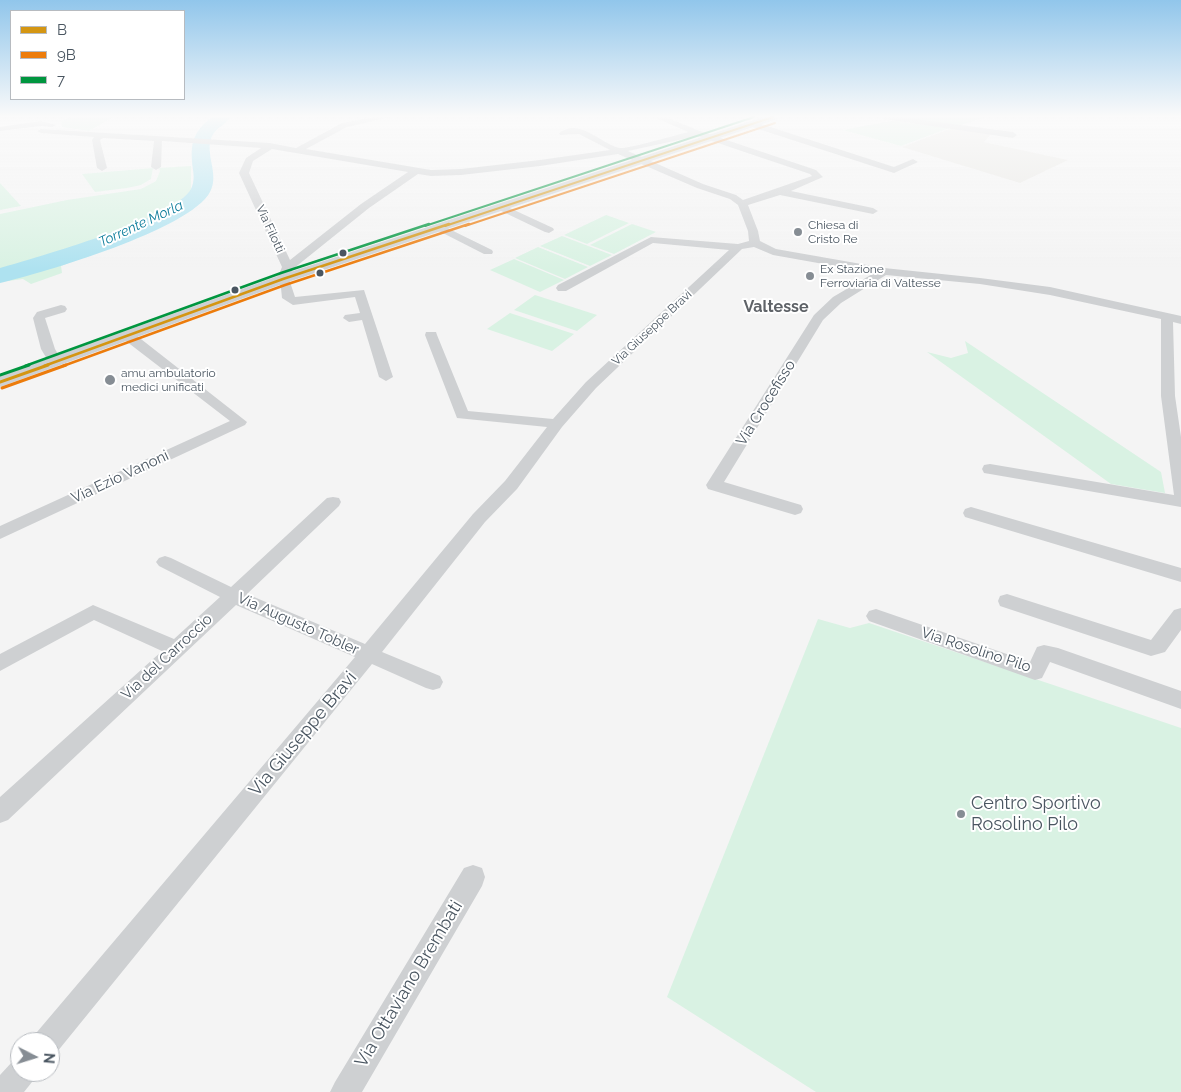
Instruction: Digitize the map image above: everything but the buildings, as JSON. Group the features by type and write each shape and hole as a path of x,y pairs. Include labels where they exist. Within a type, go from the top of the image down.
{"street":[{"name":"Via Filotti","path":"246,168 244,173 286,273 288,298 293,301 360,293 367,316"},
{"path":"391,168 414,172 461,172 491,168"},
{"path":"0,382 286,273 439,227 619,168"},
{"path":"657,168 733,197 742,204 753,231 746,245"},
{"path":"742,204 816,179 817,175 795,168"},
{"path":"286,273 365,206 414,172"},
{"path":"780,192 873,212"},
{"path":"501,207 549,230"},
{"path":"439,227 488,252"},
{"path":"562,288 651,240 746,245 773,252 884,271 980,281 1050,292 1174,318 1166,346 1168,396 1181,494"},
{"name":"Via Giuseppe Bravi","path":"55,1032 479,518 511,485 557,424 591,385 746,245"},
{"name":"Via Crocefisso","path":"795,509 714,485 818,318 836,300 869,282 884,271"},
{"path":"55,361 48,349 40,318 41,315 61,309"},
{"path":"349,318 367,316 386,377"},
{"name":"Via Ezio Vanoni","path":"0,533 240,422 127,335"},
{"path":"431,335 462,415 557,424"},
{"path":"990,469 1181,502"},
{"name":"Via del Carroccio","path":"0,812 333,502"},
{"path":"971,513 1181,575"},
{"name":"Via Augusto Tobler","path":"165,562 233,596 433,682"},
{"path":"1007,601 1151,648 1158,647 1181,615"},
{"path":"0,663 93,612 177,649"},
{"name":"Via Rosolino Pilo","path":"876,616 1035,672 1044,653 1051,654 1181,700"},
{"name":"Via Ottaviano Brembati","path":"345,1092 473,877"},
{"path":"5,1092 14,1082"}],"shaded area":[{"path":"971,168 1051,168 1020,183"}],"green space":[{"path":"153,168 151,179 141,185 95,192 82,174"},
{"path":"159,168 191,168 191,193 173,208 131,229 151,228 61,266 62,273 31,284 23,279 0,282 0,214 67,200 141,189 156,181 160,171"},
{"path":"0,183 21,206 0,210"},
{"path":"606,215 629,223 587,244 564,235"},
{"path":"632,224 656,232 614,254 590,245"},
{"path":"562,236 612,255 590,266 540,246"},
{"path":"538,247 588,267 565,279 515,258"},
{"path":"514,259 564,280 540,292 490,270"},
{"path":"535,295 597,315 577,331 514,310"},
{"path":"510,313 574,334 552,351 487,329"},
{"path":"965,341 1161,472 1165,493 1111,484 927,352 951,358 968,353"},
{"name":"Centro Sportivo Rosolino Pilo","path":"818,619 850,628 869,623 1181,728 1181,1092 816,1092 667,997"}],"waterway":[{"name":"Torrente Morla","path":"0,276 120,237 175,212 200,192 203,184 202,168"}],"transit line":[{"name":"7","path":"0,375 281,273 599,168"},
{"name":"B","path":"0,382 283,279 619,168"},
{"name":"9B","path":"2,388 285,285 639,168"}],"place":[{"name":"Chiesa di Cristo Re","path":"798,232"},
{"name":"Ex Stazione Ferroviaria di Valtesse","path":"810,276"},
{"name":"amu ambulatorio medici unificati","path":"110,380"},
{"name":"Centro Sportivo Rosolino Pilo","path":"961,814"}],"district":[{"name":"Valtesse","path":"776,307"}]}
